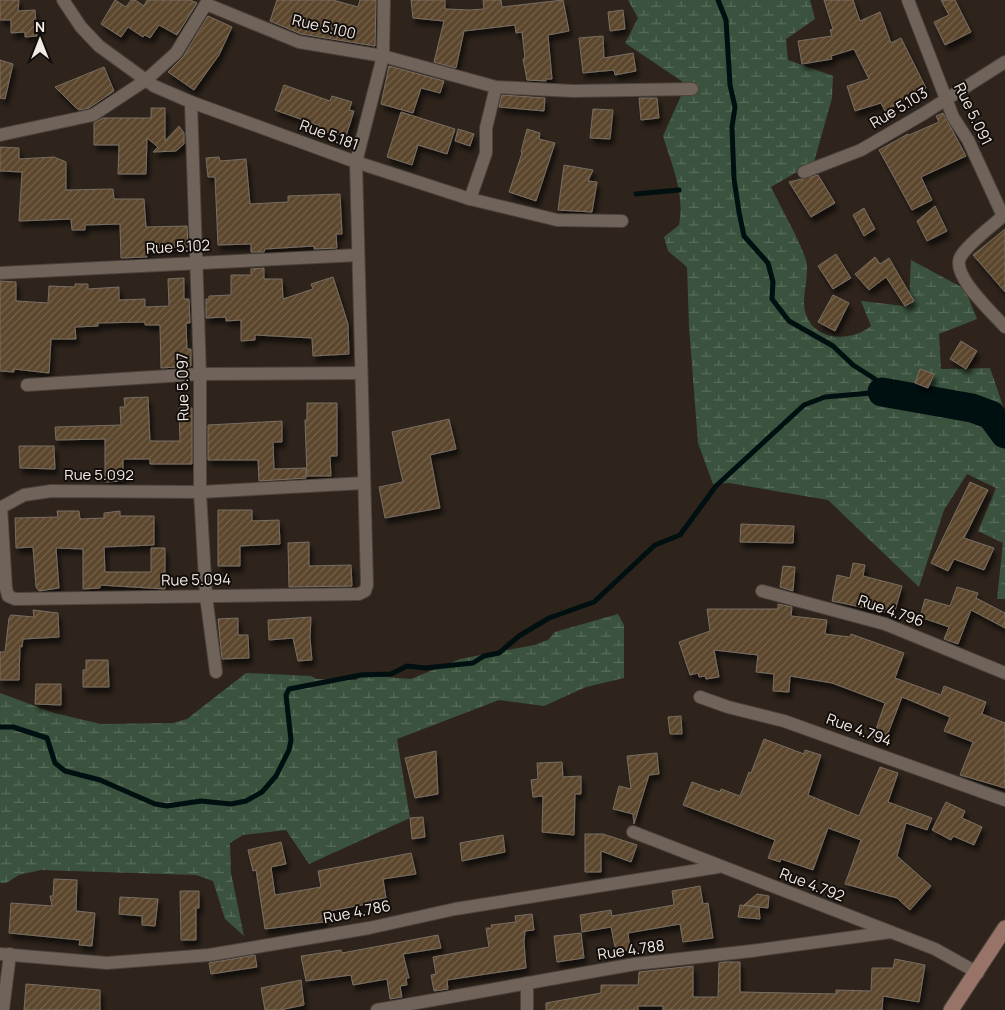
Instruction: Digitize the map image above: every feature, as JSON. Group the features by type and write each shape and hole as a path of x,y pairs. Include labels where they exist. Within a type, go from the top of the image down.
{"street":[{"name":"Rue 5.181","path":"63,0 81,27 99,46 154,86 191,102 356,162 470,199 557,220 622,221"},
{"path":"364,483 356,162 383,56 384,0"},
{"name":"Rue 5.091","path":"908,0 953,117 968,140 1004,215 960,256 958,269 963,279 1005,327"},
{"name":"Rue 5.100","path":"0,135 93,115 146,80 176,53 206,4 299,42 383,56 496,87 573,91 692,89"},
{"name":"Rue 5.103","path":"804,172 861,150 923,114 1005,62"},
{"path":"470,199 486,153 486,128 496,87"},
{"name":"Rue 5.097","path":"191,102 200,374 200,492 206,596 216,672"},
{"name":"Rue 5.102","path":"0,273 358,255"},
{"path":"27,385 200,374 361,373"},
{"name":"Rue 5.092","path":"0,507 24,495 52,492 200,492 364,483"},
{"name":"Rue 5.094","path":"0,507 8,596 26,600 359,594 365,591 367,585 364,483"},
{"name":"Rue 4.796","path":"762,591 885,624 1005,673"},
{"name":"Rue 4.794","path":"700,697 728,707 784,721 1005,800"},
{"name":"Rue 4.792","path":"633,832 718,867 935,949 978,972"},
{"name":"Rue 4.786","path":"5,954 107,963 209,955 369,928 455,909 718,867"},
{"path":"951,1010 978,972 1005,928"},
{"name":"Rue 4.788","path":"377,1010 635,964 891,932"},
{"path":"3,1010 5,954"},
{"path":"527,983 527,1010"}],"green space":[{"path":"628,0 810,0 815,19 786,39 788,60 833,76 832,98 814,162 771,187 807,263 804,298 805,311 809,321 823,333 843,337 862,331 871,326 861,301 904,306 909,302 911,260 965,289 977,319 939,334 941,369 990,368 1005,412 1005,599 997,599 1003,543 978,531 996,488 967,474 944,510 919,587 828,500 729,483 713,484 698,443 689,326 687,267 668,251 664,237 679,225 679,191 663,136 684,89 683,82 625,43 638,18"},
{"path":"618,614 624,625 624,678 586,687 544,706 499,700 397,739 410,818 309,864 286,830 243,835 230,843 231,873 244,936 225,919 213,881 196,875 41,870 19,875 6,883 0,883 0,693 54,713 101,724 173,723 187,719 246,673 311,676 316,679 356,680 361,675 411,679 460,659 534,645 548,640 555,632"}],"building":[{"path":"0,0 19,0 18,11 35,10 37,36 25,37 25,32 11,33 11,20 0,20"},
{"path":"115,0 126,7 131,0 135,0 144,6 147,0 190,0 197,3 177,35 159,25 150,38 145,35 143,37 128,27 121,37 101,24"},
{"path":"277,0 333,0 358,7 360,0 376,0 375,46 301,34 270,21"},
{"path":"411,0 445,0 445,9 470,10 484,9 483,0 501,0 502,7 563,0 569,31 548,35 552,79 546,79 546,81 527,80 523,59 525,58 522,32 516,33 515,25 464,31 456,68 434,62 444,21 413,18"},
{"path":"824,0 853,0 860,21 880,12 891,43 901,38 926,88 885,111 881,103 855,111 847,86 869,79 854,49 831,56 832,59 802,64 798,41 832,36 830,30 833,29"},
{"path":"941,0 955,0 971,32 945,45 934,22 949,15"},
{"path":"623,10 625,29 610,31 608,12"},
{"path":"208,16 232,27 219,55 194,90 168,72 183,57"},
{"path":"603,36 604,58 633,53 636,71 615,75 614,70 583,73 579,38"},
{"path":"0,60 13,64 5,99 0,98"},
{"path":"389,66 444,81 440,93 421,88 413,113 381,104"},
{"path":"104,67 114,91 89,108 79,110 55,87"},
{"path":"284,85 330,101 332,96 352,102 349,110 354,111 346,136 319,131 320,126 275,110"},
{"path":"502,95 545,98 544,111 499,107"},
{"path":"639,98 657,98 659,118 641,120"},
{"path":"151,108 165,108 165,141 179,126 184,133 184,144 176,151 153,152 158,147 147,138 146,174 118,174 119,145 94,145 94,123 103,118 151,118"},
{"path":"593,109 613,110 610,139 590,138"},
{"path":"401,112 455,129 447,154 418,145 412,165 387,157"},
{"path":"943,113 966,156 921,177 932,200 912,210 879,150 908,134 939,122 936,116"},
{"path":"458,129 474,134 470,146 455,141"},
{"path":"527,129 540,133 539,139 555,143 536,201 509,192 522,153"},
{"path":"0,147 19,148 19,159 54,157 66,162 66,190 113,189 114,199 144,199 146,227 187,226 188,247 147,248 147,257 121,258 120,224 85,225 85,230 72,230 71,219 19,221 22,172 0,171"},
{"path":"219,157 220,161 246,159 250,204 288,202 288,196 340,194 342,234 336,234 337,248 314,249 314,246 265,249 264,252 251,252 251,244 218,245 215,177 208,177 206,158"},
{"path":"564,165 593,170 588,181 597,182 592,212 558,210"},
{"path":"818,175 835,203 811,217 789,182"},
{"path":"935,206 947,231 927,241 917,221"},
{"path":"864,208 875,229 864,236 853,215"},
{"path":"1005,229 1005,292 973,255"},
{"path":"836,254 851,278 833,289 818,266"},
{"path":"875,257 880,264 889,258 914,301 905,306 886,277 869,290 855,274"},
{"path":"264,268 264,279 282,279 283,299 313,289 311,284 333,277 348,324 349,354 313,356 312,338 255,335 255,340 241,341 241,320 226,321 226,317 206,318 206,299 209,299 209,296 231,295 231,275 251,275 251,269"},
{"path":"184,278 184,299 189,299 190,323 186,323 187,349 191,349 191,366 161,368 160,325 145,325 145,322 98,323 98,326 75,327 76,339 51,339 49,373 14,369 14,372 0,371 0,281 16,282 16,301 48,303 49,286 75,287 75,284 88,284 88,289 119,287 119,300 145,299 145,307 169,306 168,279"},
{"path":"833,295 849,303 835,331 818,322"},
{"path":"961,341 977,351 966,369 950,359"},
{"path":"920,369 934,374 928,388 915,383"},
{"path":"148,397 150,441 180,441 179,408 192,408 192,464 150,464 150,459 123,459 123,481 105,482 105,439 56,440 55,427 121,425 120,407 125,407 124,398"},
{"path":"307,403 337,403 337,456 330,456 331,476 307,476 305,420 307,420"},
{"path":"449,419 456,449 430,455 440,508 385,518 379,487 403,482 392,432"},
{"path":"282,421 282,442 273,442 274,469 306,468 306,478 259,481 258,460 208,460 208,425"},
{"path":"19,446 54,446 55,469 20,468"},
{"path":"970,482 988,490 964,538 994,548 984,570 954,559 948,571 931,563"},
{"path":"218,510 252,510 252,521 279,520 280,544 240,546 240,566 218,566"},
{"path":"57,511 79,511 80,519 104,518 104,513 120,511 120,516 154,516 154,545 104,547 105,572 151,572 151,548 165,548 165,589 100,585 100,588 83,589 83,549 56,548 59,588 39,591 36,587 33,547 16,548 15,518 58,517"},
{"path":"741,524 794,526 793,543 740,542"},
{"path":"309,542 309,566 351,565 352,586 289,587 288,543"},
{"path":"853,563 865,565 863,576 902,586 894,614 832,601 837,575 850,578"},
{"path":"783,566 795,567 793,591 780,587"},
{"path":"957,587 978,593 976,598 1005,613 1005,628 971,610 958,644 944,639 949,627 920,617 925,599 950,606"},
{"path":"778,604 792,607 791,616 827,620 825,634 850,637 851,634 904,653 895,678 941,695 944,686 986,702 982,714 1005,723 1005,788 960,775 973,742 944,731 950,717 902,697 885,741 873,738 885,703 832,683 790,676 789,692 773,691 774,674 756,672 758,655 714,650 719,677 706,679 705,676 699,677 698,673 690,675 679,642 710,631 707,609 778,609"},
{"path":"33,610 58,613 59,637 23,639 22,647 20,646 19,680 0,680 0,652 5,652 9,618 11,615 34,617"},
{"path":"311,617 312,660 298,661 293,638 269,640 268,620"},
{"path":"238,618 238,635 248,635 249,658 222,659 218,619"},
{"path":"86,660 108,660 109,687 83,687 83,670 86,670"},
{"path":"36,684 61,684 61,705 35,704"},
{"path":"681,716 682,734 670,734 668,717"},
{"path":"764,739 804,754 805,750 821,755 808,795 859,816 880,767 898,773 888,802 932,818 927,830 906,823 897,856 931,886 910,910 897,898 845,884 861,840 828,828 813,870 781,859 780,862 768,858 775,840 683,805 692,782 720,792 721,789 740,796"},
{"path":"436,751 438,794 415,798 405,758"},
{"path":"657,753 659,774 649,775 634,824 633,814 613,809 619,786 631,789 627,756"},
{"path":"562,762 563,777 581,776 581,794 575,794 574,835 542,832 543,796 533,797 531,780 538,779 537,763"},
{"path":"946,802 965,811 962,818 982,827 974,845 953,836 951,840 932,830"},
{"path":"423,817 425,837 412,839 410,818"},
{"path":"585,834 603,834 637,845 631,862 601,851 601,872 585,872"},
{"path":"503,835 505,852 462,861 460,843"},
{"path":"281,842 286,864 271,867 275,895 321,887 318,871 411,853 416,874 383,879 386,898 371,900 372,903 324,912 324,922 265,929 256,870 253,871 248,850"},
{"path":"54,879 77,880 76,911 95,913 92,946 79,945 80,940 9,933 11,903 52,906 50,896 53,896"},
{"path":"700,886 703,904 708,903 713,938 683,942 680,924 628,933 630,950 616,952 611,927 582,932 580,915 611,910 612,916 674,905 672,891"},
{"path":"180,891 199,891 199,908 196,908 196,940 181,940"},
{"path":"757,894 769,896 768,908 744,905"},
{"path":"120,897 158,899 155,926 142,925 142,916 119,914"},
{"path":"740,905 759,907 760,919 738,917"},
{"path":"532,914 534,930 525,931 526,968 447,980 448,989 434,991 431,975 436,974 433,957 489,947 486,928 492,928 491,925 516,922 515,916"},
{"path":"581,933 584,958 557,962 554,936"},
{"path":"438,935 441,948 403,954 409,978 406,978 407,985 400,986 402,997 390,999 387,979 353,985 351,975 306,981 301,956 341,950 342,953"},
{"path":"255,955 257,967 211,974 209,963"},
{"path":"895,959 925,965 919,1002 883,996 882,1010 663,1010 663,1006 638,1006 638,1010 546,1010 546,1003 601,993 601,985 638,985 639,972 693,966 693,997 718,997 719,963 724,962 740,962 740,992 836,994 836,990 871,991 872,968 893,968"},
{"path":"301,980 304,1005 280,1010 265,1010 261,988"},
{"path":"26,984 100,990 100,1010 24,1010"}],"waterway":[{"path":"0,727 13,727 47,738 55,763 65,771 100,780 155,804 167,806 201,801 231,804 246,801 262,792 276,776 289,750 291,740 286,695 289,689 361,675 391,674 407,666 425,668 473,663 484,656 499,653 519,636 549,618 594,602 655,545 680,535 716,486 804,405 825,397 882,392 875,379 853,365 833,346 789,321 772,299 773,282 768,263 744,236 734,179 732,127 735,107 730,85 726,20 718,0"},
{"path":"636,194 679,190"},
{"path":"882,392 972,408 991,415 1005,434"}]}
